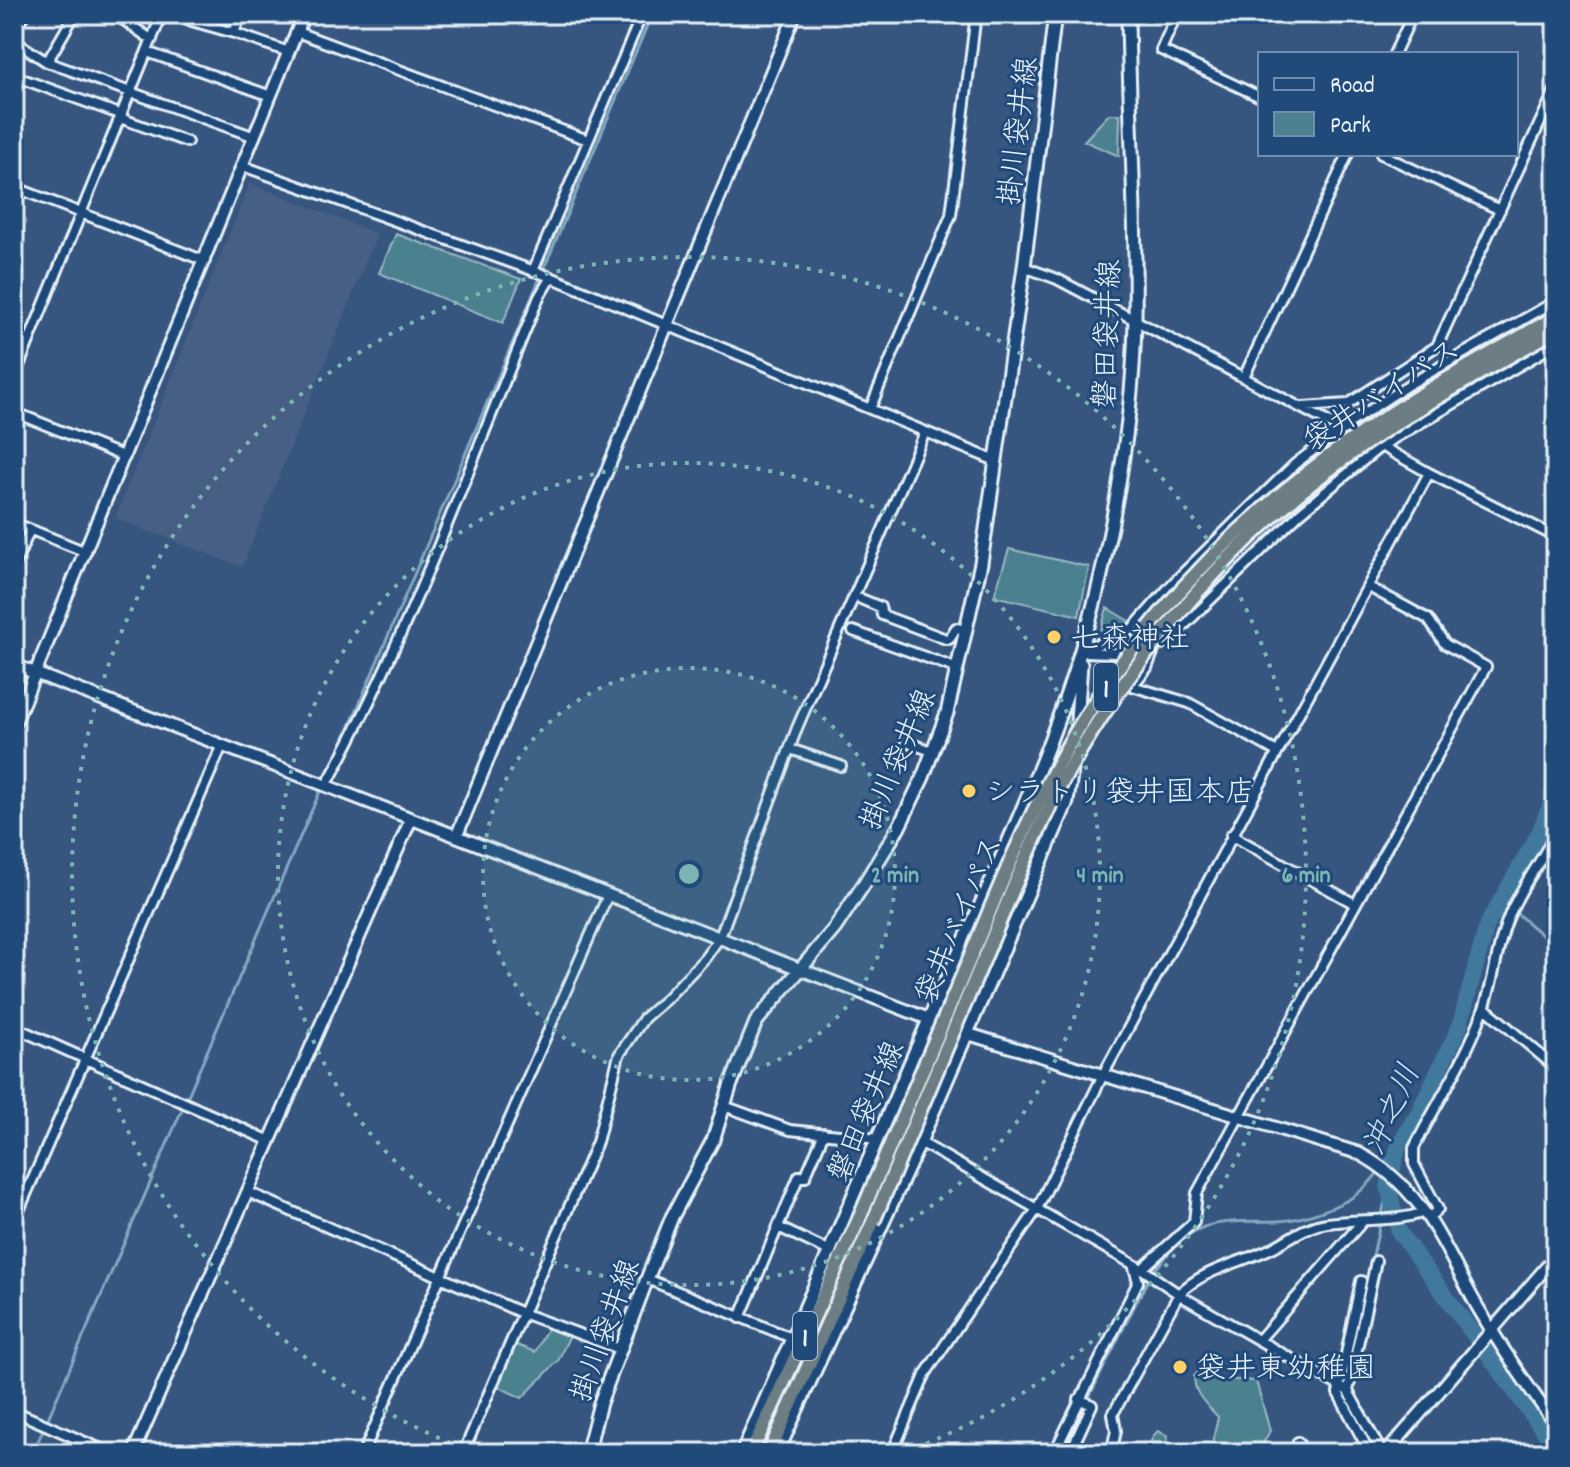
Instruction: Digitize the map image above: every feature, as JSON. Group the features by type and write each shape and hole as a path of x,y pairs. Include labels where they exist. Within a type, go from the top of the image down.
{"highway":[{"name":"袋井バイパス","path":"751,1453 859,1219 1021,837 1089,711 1155,620 1188,582 1252,519 1332,454 1430,388 1556,317"},
{"name":"袋井バイパス","path":"769,1453 873,1222 1033,844 1067,773 1129,678 1197,593 1259,528 1297,494 1375,435 1556,330"}],"main road":[{"name":"掛川袋井線","path":"587,1453 600,1403 647,1279 672,1217 713,1139 756,1022 835,928 899,827 947,713 981,563 1024,267 1055,14"},
{"name":"磐田袋井線","path":"742,1453 794,1339 929,1020 1032,792 1081,652 1106,555 1115,505 1127,423 1135,319 1128,14"},
{"name":"磐田袋井線","path":"777,1453 920,1142 1067,802 1076,734 1081,652"}],"street":[{"path":"14,27 25,14"},
{"path":"47,62 75,14"},
{"path":"115,14 152,40"},
{"path":"14,378 165,14 289,52"},
{"path":"234,33 241,14"},
{"path":"14,725 304,14"},
{"path":"457,835 795,14"},
{"path":"870,409 951,215 976,14"},
{"path":"1177,14 1161,50 1258,96"},
{"path":"1395,52 1413,14"},
{"path":"534,271 639,15"},
{"path":"297,32 588,140"},
{"path":"16,42 47,62 255,137"},
{"path":"147,52 271,96"},
{"path":"14,76 187,142"},
{"path":"1301,407 1348,404 1437,346 1556,88"},
{"path":"1244,377 1347,156"},
{"path":"1385,156 1500,210"},
{"path":"243,166 550,277 996,461"},
{"path":"14,187 205,261"},
{"path":"1024,267 1057,279 1341,429 1381,446 1556,537"},
{"path":"326,786 356,731 394,646 550,277"},
{"path":"1081,652 1132,629 1175,581 1252,505 1295,464 1341,429 1408,385 1556,301"},
{"path":"1081,652 1131,654 1154,649 1170,639 1300,513 1381,446 1556,344"},
{"path":"14,412 125,457"},
{"path":"463,1453 597,1142 619,1055 644,1018 686,978 720,937 803,714 925,432"},
{"path":"892,1453 926,1373 1037,1209 1103,1075 1429,473"},
{"path":"14,523 86,552"},
{"path":"14,566 30,530"},
{"path":"1054,1453 1084,1401 1138,1282 1140,1268 1194,1222 1197,1193 1486,667 1445,644 1428,619 1369,587"},
{"path":"861,599 880,607 882,615 946,639 956,628 967,630"},
{"path":"853,631 958,669"},
{"path":"1154,649 1147,668 1132,686 1189,703 1277,752"},
{"path":"14,665 929,1020 1358,1153 1378,1163 1405,1185 1427,1215 1490,1333 1556,1425"},
{"path":"906,742 932,751"},
{"path":"14,1222 222,746"},
{"path":"790,749 841,766"},
{"path":"133,1453 411,819"},
{"path":"1111,1453 1116,1431 1113,1414 1179,1294 1191,1282 1272,1248 1305,1228 1328,1223 1427,1215 1438,1209 1414,1164 1414,1148 1456,1073 1485,1008 1502,931 1522,886 1553,847 1556,830"},
{"path":"1231,835 1355,904"},
{"path":"363,1453 608,895"},
{"path":"1485,1008 1556,1068"},
{"path":"14,1027 270,1141"},
{"path":"724,1106 790,1130 879,1139"},
{"path":"740,1318 799,1176 805,1177 824,1133"},
{"path":"920,1142 1348,1391 1384,1453 1556,1256"},
{"path":"248,1192 522,1313 620,1349"},
{"path":"1259,1340 1363,1221"},
{"path":"778,1227 831,1252"},
{"path":"1348,1391 1376,1261"},
{"path":"647,1279 794,1339"},
{"path":"1361,1281 1338,1393 1370,1453"},
{"path":"1070,1453 1092,1405 1084,1401"},
{"path":"14,1411 110,1453"},
{"path":"1298,1442 1304,1453"}],"shaded area":[{"path":"250,183 377,234 242,567 115,518"}],"green space":[{"path":"1109,114 1120,114 1119,156 1084,141"},
{"path":"396,234 521,279 503,323 379,273"},
{"path":"1009,549 1089,567 1079,616 994,596"},
{"path":"1107,608 1129,621 1106,638 1099,637"},
{"path":"548,1327 569,1337 558,1361 522,1398 495,1385 514,1344 535,1352"},
{"path":"1206,1365 1220,1379 1256,1381 1270,1431 1258,1453 1210,1453 1218,1417 1198,1394 1194,1376"},
{"path":"1158,1431 1168,1436 1164,1453 1147,1453 1153,1436"}],"waterway":[{"path":"324,782 652,14"},
{"name":"沖之川","path":"1556,612 1553,660 1556,725"},
{"name":"沖之川","path":"1556,764 1551,803 1539,833 1487,925 1459,1028 1399,1145 1388,1187 1399,1232 1556,1448"},
{"path":"33,1453 321,789"},
{"path":"1500,899 1556,947"},
{"path":"1061,1453 1144,1287 1177,1244 1195,1231 1213,1224 1286,1220 1337,1205 1368,1184 1399,1145"},
{"path":"1376,1453 1343,1392 1388,1187"}],"place":[{"name":"七森神社","path":"1054,637"},
{"name":"シラトリ袋井国本店","path":"969,791"},
{"name":"袋井東幼稚園","path":"1180,1367"}]}
